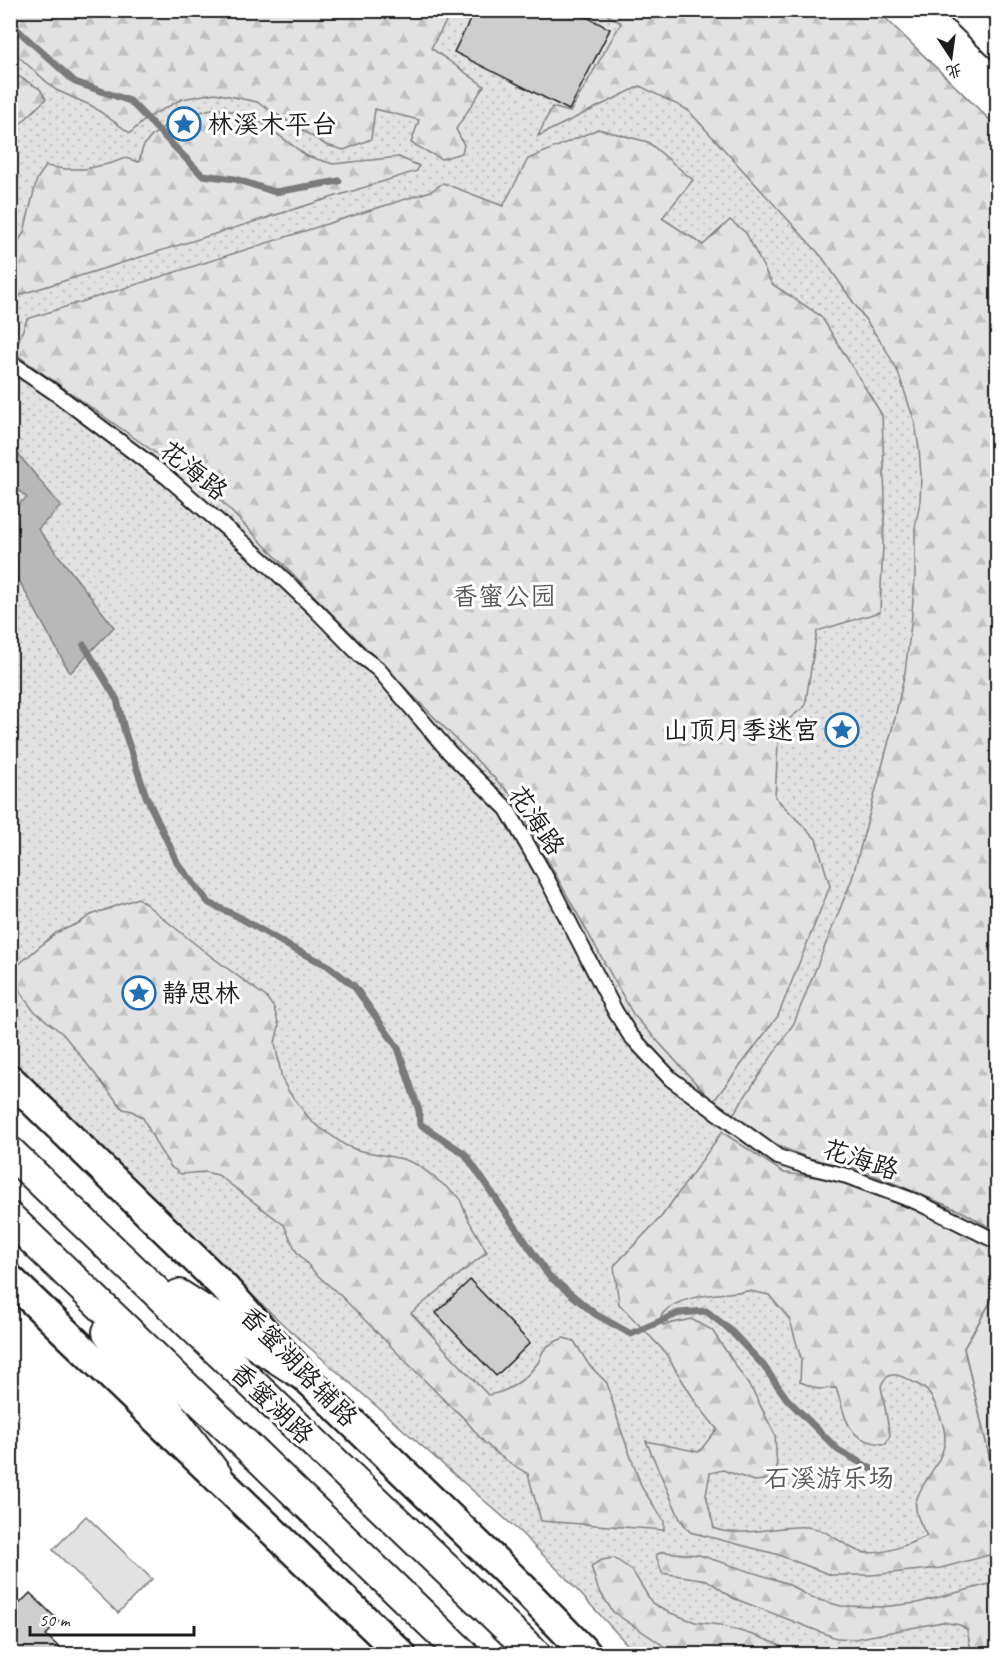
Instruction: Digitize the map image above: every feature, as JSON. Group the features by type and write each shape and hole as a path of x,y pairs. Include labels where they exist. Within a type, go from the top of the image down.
{"highway":[{"name":"香蜜湖路","path":"10,1152 535,1654"},
{"name":"香蜜湖路","path":"10,1218 463,1654"},
{"path":"52,1258 218,1476"},
{"path":"121,1258 303,1375"}],"main road":[{"path":"960,10 998,46"},
{"name":"香蜜湖路辅路","path":"10,1079 223,1286 303,1375 519,1584 587,1654"},
{"path":"10,1279 401,1654"}],"street":[{"name":"花海路","path":"10,362 167,477 271,567 362,657 378,669 450,753 507,808 625,1027 671,1079 778,1157 847,1176 917,1202 998,1242"}],"green space":[{"path":"599,10 878,11 997,127 997,1232 965,1213 860,1169 821,1163 771,1143 728,1122 794,1023 852,879 905,672 915,576 915,528 920,502 919,449 915,423 898,372 885,348 822,257 688,110 640,86 538,136 552,107 570,112 621,23"},
{"path":"10,11 452,11 431,48 484,86 456,129 464,145 462,153 441,159 411,143 419,120 375,109 371,139 344,150 326,145 257,102 215,93 182,99 147,118 130,133 92,106 56,90 11,50"},
{"name":"香蜜公园","path":"11,11 878,11 997,127 997,1654 636,1654 519,1531 286,1327 104,1156 11,1064"},
{"path":"11,72 40,89 46,99 11,133"},
{"path":"215,108 235,112 262,123 307,156 333,164 399,157 419,166 417,171 25,293 11,300 11,255 24,232 37,179 46,166 85,169 125,158 139,162 144,146 159,130 177,120"},
{"path":"598,129 648,142 693,180 662,218 703,245 730,220 746,233 772,284 821,316 882,415 885,499 880,612 817,631 805,706 779,727 775,797 816,839 830,886 778,1016 713,1102 633,1014 512,796 214,494 14,353 27,319 431,191 443,183 503,206 528,159"},
{"path":"138,898 266,997 274,1008 279,1026 275,1043 282,1079 312,1122 345,1145 357,1150 403,1159 418,1165 459,1197 469,1221 487,1252 411,1313 488,1395 509,1388 521,1380 538,1363 543,1351 550,1345 564,1338 574,1341 589,1365 607,1383 642,1488 664,1521 664,1530 541,1521 528,1474 490,1448 340,1295 316,1274 296,1251 284,1225 218,1175 204,1172 181,1174 171,1167 143,1118 132,1111 123,1109 63,1034 33,1010 22,995 12,970 56,933 91,915"},
{"path":"722,1132 784,1173 838,1180 942,1220 997,1249 997,1291 964,1348 997,1489 997,1553 941,1568 871,1575 831,1575 776,1554 690,1532 680,1519 646,1441 699,1452 717,1429 697,1404 664,1351 619,1304 614,1266 662,1216","holes":["750,1291 769,1295 790,1320 801,1359 800,1382 818,1389 836,1388 850,1427 863,1439 886,1444 890,1435 881,1386 887,1377 896,1375 905,1378 923,1388 930,1395 941,1420 945,1438 937,1463 916,1501 917,1515 927,1536 891,1550 869,1553 855,1550 815,1528 795,1527 745,1532 723,1531 714,1528 706,1495 710,1473 723,1470 754,1481 774,1479 777,1469 775,1435 754,1393 712,1330 691,1319 663,1325 661,1316 677,1303 702,1296"]},
{"path":"997,1291 997,1489 964,1348"},
{"path":"86,1516 152,1579 118,1613 53,1550"},
{"path":"662,1552 699,1555 786,1583 812,1598 841,1606 881,1607 917,1603 997,1582 997,1654 966,1654 971,1650 967,1630 960,1625 942,1622 855,1639 836,1638 733,1598 707,1580 662,1573 656,1555"},
{"path":"614,1558 632,1570 652,1603 668,1612 695,1622 720,1625 756,1636 795,1654 676,1654 613,1612 598,1589 591,1566 602,1560"}],"shaded area":[{"path":"14,449 61,506 38,529 114,627 70,673 11,566 11,509 27,498 11,483 11,451"}],"building":[{"path":"475,10 573,10 610,29 569,110 454,52"},
{"path":"470,1280 530,1343 496,1376 436,1313"},
{"path":"30,1593 59,1621 46,1635 66,1654 10,1654 10,1613"}],"waterway":[{"path":"10,23 75,82 130,101 202,175 235,179 275,192 339,181"},
{"path":"84,645 117,700 125,733 146,796 178,864 209,903 327,965 354,986 398,1048 419,1111 420,1124 465,1154 549,1276 595,1314 631,1334 679,1313 706,1311 729,1329 763,1365 787,1399 838,1450 884,1476"}],"place":[{"name":"林溪木平台","path":"184,124"},
{"name":"山顶月季迷宫","path":"842,730"},
{"name":"静思林","path":"139,993"}],"park label":[{"name":"石溪游乐场","path":"829,1478"}]}
